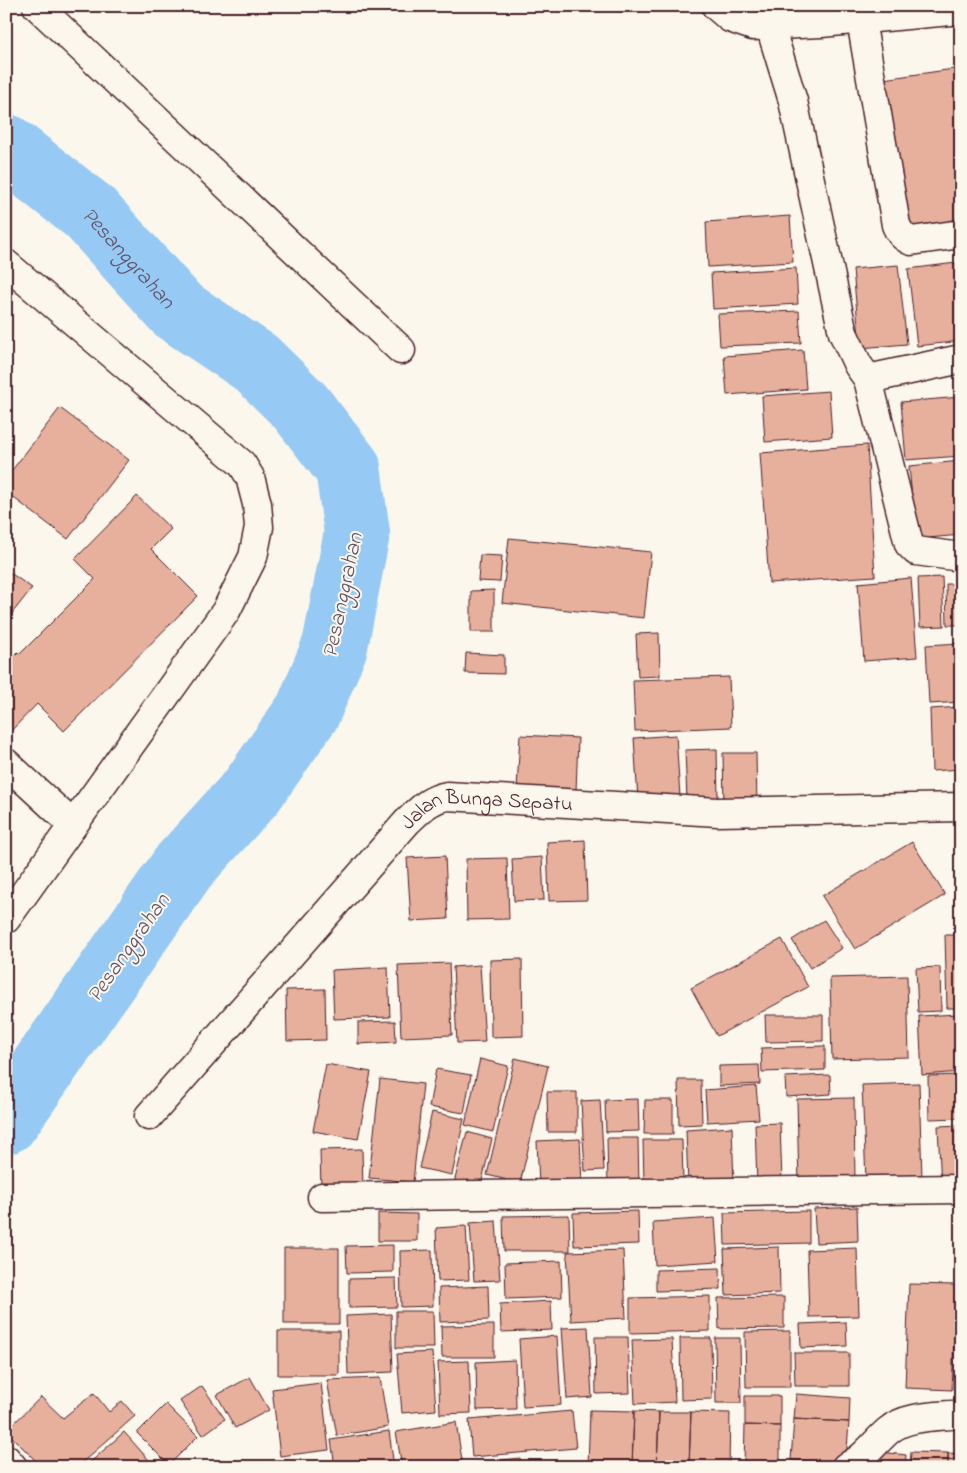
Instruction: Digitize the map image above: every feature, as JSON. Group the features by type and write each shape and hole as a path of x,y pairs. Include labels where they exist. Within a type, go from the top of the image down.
{"street":[{"path":"37,6 401,350"},
{"path":"716,6 730,18 753,26 861,20 961,10"},
{"path":"861,20 896,225 905,238 912,240 961,234"},
{"path":"770,26 793,101 843,333 858,365 868,379 911,547 916,551 961,557"},
{"path":"6,264 242,464 250,477 257,504 259,527 253,557 226,611 72,824 6,919"},
{"path":"868,379 961,359"},
{"path":"6,763 72,824"},
{"name":"Jalan Bunga Sepatu","path":"149,1116 407,822 424,805 438,798 447,796 718,812 961,807"},
{"path":"322,1198 961,1189"},
{"path":"846,1467 855,1463 869,1451 889,1430 906,1422 961,1414"},
{"path":"6,1459 13,1467"}],"building":[{"path":"961,68 961,222 904,230 883,79"},
{"path":"790,216 793,262 708,267 706,222"},
{"path":"956,263 961,301 961,341 917,346 908,269"},
{"path":"898,265 907,344 860,348 853,269"},
{"path":"796,268 798,304 713,309 711,273"},
{"path":"799,311 801,343 720,346 718,314"},
{"path":"803,350 806,389 727,395 724,356"},
{"path":"829,391 832,437 765,442 762,396"},
{"path":"961,397 961,456 906,460 901,402"},
{"path":"60,408 129,460 68,539 6,492 6,478"},
{"path":"867,445 875,576 769,583 760,453"},
{"path":"961,461 961,535 916,539 909,466"},
{"path":"137,496 171,529 151,549 198,596 64,731 37,704 6,736 6,664 18,652 20,654 95,579 75,559"},
{"path":"509,538 651,552 644,618 502,603"},
{"path":"480,555 502,556 500,582 478,581"},
{"path":"6,570 32,588 6,621"},
{"path":"942,577 944,626 920,627 918,578"},
{"path":"911,578 917,657 864,661 858,583"},
{"path":"946,584 961,584 961,625 947,625"},
{"path":"494,590 494,632 471,632 471,591"},
{"path":"659,633 660,676 638,677 636,634"},
{"path":"961,643 961,702 929,704 926,645"},
{"path":"466,653 504,655 504,674 465,673"},
{"path":"729,677 731,727 635,731 633,680"},
{"path":"961,707 961,769 932,771 930,709"},
{"path":"520,735 578,738 576,792 517,789"},
{"path":"676,735 680,797 638,800 634,738"},
{"path":"717,749 718,799 687,800 685,750"},
{"path":"723,753 756,753 757,808 724,808"},
{"path":"585,840 587,900 549,901 547,842"},
{"path":"912,842 945,895 855,949 822,896"},
{"path":"445,856 448,919 411,921 407,858"},
{"path":"542,857 544,900 514,901 512,859"},
{"path":"507,858 509,919 467,920 466,859"},
{"path":"824,920 842,948 810,968 792,940"},
{"path":"945,935 961,935 961,1008 947,1008"},
{"path":"782,939 808,987 717,1036 691,988"},
{"path":"522,959 523,1036 491,1037 490,960"},
{"path":"449,963 452,1035 401,1037 398,965"},
{"path":"480,965 485,1042 457,1043 453,967"},
{"path":"388,967 390,1017 334,1019 332,970"},
{"path":"940,967 941,1011 918,1012 916,968"},
{"path":"907,976 909,1057 832,1059 830,978"},
{"path":"325,989 326,1040 287,1041 286,990"},
{"path":"959,1014 961,1072 922,1075 919,1016"},
{"path":"765,1015 823,1015 823,1041 766,1042"},
{"path":"395,1021 396,1042 358,1044 358,1022"},
{"path":"825,1046 825,1070 762,1072 761,1048"},
{"path":"515,1058 548,1066 520,1183 487,1175"},
{"path":"480,1059 508,1066 493,1132 465,1125"},
{"path":"326,1064 371,1072 358,1139 313,1131"},
{"path":"759,1065 760,1084 719,1086 719,1066"},
{"path":"436,1069 471,1075 464,1113 429,1107"},
{"path":"830,1075 831,1094 786,1097 785,1077"},
{"path":"961,1075 961,1118 929,1119 928,1076"},
{"path":"380,1079 423,1084 413,1182 369,1178"},
{"path":"678,1080 701,1080 702,1124 679,1125"},
{"path":"919,1083 922,1178 866,1180 862,1085"},
{"path":"756,1086 759,1119 707,1122 705,1090"},
{"path":"547,1092 577,1092 577,1132 548,1132"},
{"path":"854,1098 855,1184 799,1185 797,1099"},
{"path":"638,1099 639,1131 606,1132 605,1100"},
{"path":"600,1100 604,1170 585,1171 581,1101"},
{"path":"645,1100 673,1100 673,1134 644,1134"},
{"path":"432,1112 464,1119 452,1175 419,1168"},
{"path":"780,1123 782,1183 757,1184 755,1124"},
{"path":"961,1125 961,1185 941,1186 938,1126"},
{"path":"732,1127 734,1184 688,1185 686,1130"},
{"path":"467,1132 492,1139 480,1189 454,1183"},
{"path":"607,1138 638,1138 639,1187 608,1188"},
{"path":"580,1139 582,1184 539,1185 537,1141"},
{"path":"643,1140 682,1140 683,1183 644,1183"},
{"path":"362,1149 363,1190 321,1191 320,1150"},
{"path":"857,1207 858,1241 816,1243 814,1209"},
{"path":"638,1211 639,1244 574,1246 573,1213"},
{"path":"809,1211 809,1243 725,1245 724,1213"},
{"path":"378,1213 417,1214 417,1241 378,1241"},
{"path":"569,1215 570,1251 504,1251 503,1216"},
{"path":"715,1218 718,1261 655,1265 653,1222"},
{"path":"496,1221 500,1280 474,1281 470,1223"},
{"path":"466,1226 469,1280 438,1281 436,1228"},
{"path":"393,1245 393,1272 347,1273 346,1246"},
{"path":"779,1247 780,1293 726,1295 724,1249"},
{"path":"284,1248 339,1248 339,1324 284,1324"},
{"path":"857,1248 859,1316 809,1317 807,1250"},
{"path":"432,1250 433,1306 401,1307 400,1251"},
{"path":"623,1250 626,1318 571,1321 567,1252"},
{"path":"561,1261 562,1297 506,1299 505,1263"},
{"path":"720,1268 721,1289 656,1291 656,1270"},
{"path":"396,1278 397,1307 349,1308 349,1279"},
{"path":"909,1284 956,1285 952,1390 905,1388"},
{"path":"488,1286 489,1320 440,1322 439,1288"},
{"path":"710,1296 710,1331 630,1333 630,1298"},
{"path":"784,1297 784,1328 719,1329 718,1298"},
{"path":"551,1301 552,1330 501,1332 500,1304"},
{"path":"396,1311 433,1311 434,1348 396,1348"},
{"path":"391,1314 393,1372 348,1374 346,1316"},
{"path":"846,1322 847,1346 801,1348 800,1324"},
{"path":"494,1325 494,1357 442,1357 441,1326"},
{"path":"588,1327 592,1397 567,1399 562,1328"},
{"path":"278,1331 339,1331 339,1375 278,1375"},
{"path":"790,1331 790,1387 746,1387 745,1332"},
{"path":"557,1336 561,1405 523,1407 519,1339"},
{"path":"595,1337 628,1337 630,1393 596,1394"},
{"path":"680,1338 711,1338 712,1399 681,1400"},
{"path":"715,1338 740,1338 741,1403 716,1403"},
{"path":"672,1339 675,1402 635,1404 632,1340"},
{"path":"432,1352 436,1410 402,1413 397,1354"},
{"path":"794,1353 849,1353 849,1386 795,1386"},
{"path":"515,1360 516,1409 477,1410 476,1362"},
{"path":"469,1361 471,1413 440,1414 438,1362"},
{"path":"250,1377 269,1410 235,1428 217,1395"},
{"path":"380,1378 388,1427 337,1436 327,1380"},
{"path":"321,1383 329,1450 280,1456 272,1389"},
{"path":"202,1386 225,1419 203,1435 180,1401"},
{"path":"94,1393 109,1412 122,1401 135,1416 77,1467 42,1467 6,1431 41,1397 63,1418"},
{"path":"796,1394 850,1398 849,1422 794,1419"},
{"path":"745,1396 780,1396 780,1426 745,1425"},
{"path":"166,1404 198,1436 169,1465 137,1433"},
{"path":"590,1410 634,1411 632,1467 588,1465"},
{"path":"572,1411 576,1448 472,1457 469,1420"},
{"path":"634,1411 659,1412 657,1467 632,1467"},
{"path":"659,1412 691,1412 689,1467 657,1467"},
{"path":"691,1412 730,1413 729,1467 689,1467"},
{"path":"794,1419 849,1422 846,1463 791,1460"},
{"path":"456,1422 462,1460 416,1467 402,1467 396,1432"},
{"path":"745,1425 780,1426 780,1467 744,1466"},
{"path":"389,1431 394,1467 335,1467 331,1440"},
{"path":"124,1432 155,1467 85,1467"},
{"path":"880,1452 906,1455 905,1467 879,1467"},
{"path":"911,1452 948,1453 948,1467 910,1467"},
{"path":"948,1453 961,1454 961,1467 948,1467"},
{"path":"520,1458 521,1467 443,1467"}],"waterway":[{"name":"Pesanggrahan","path":"6,147 89,212 177,310 256,363 300,406 348,468 357,533 335,646 308,711 252,791 184,866 6,1121"}]}
